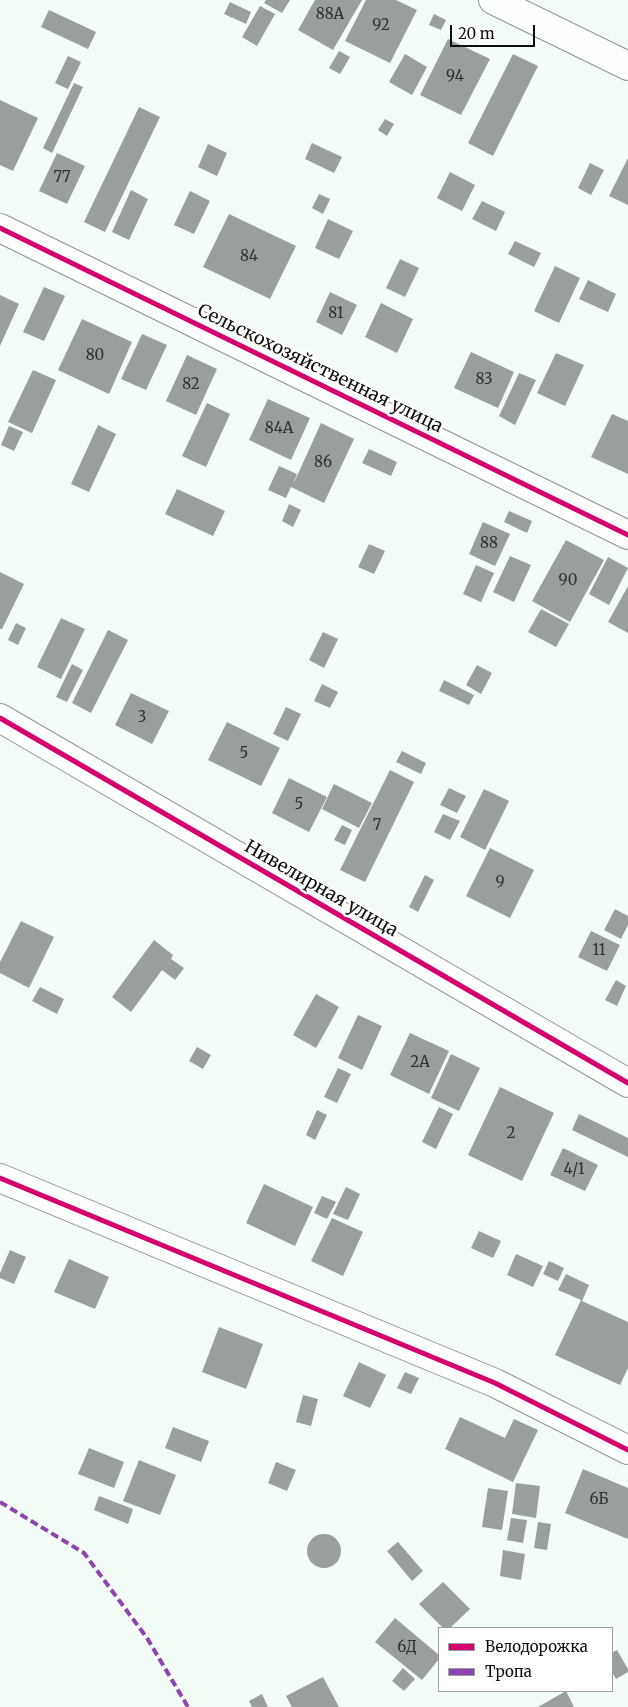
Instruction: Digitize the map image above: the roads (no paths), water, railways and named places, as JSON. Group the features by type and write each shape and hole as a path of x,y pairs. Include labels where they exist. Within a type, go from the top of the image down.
{"street":[{"path":"492,0 628,66"},
{"name":"Сельскохозяйственная улица","path":"0,228 628,535"},
{"name":"Нивелирная улица","path":"0,718 628,1083"},
{"path":"0,1178 495,1383 628,1450"}]}
